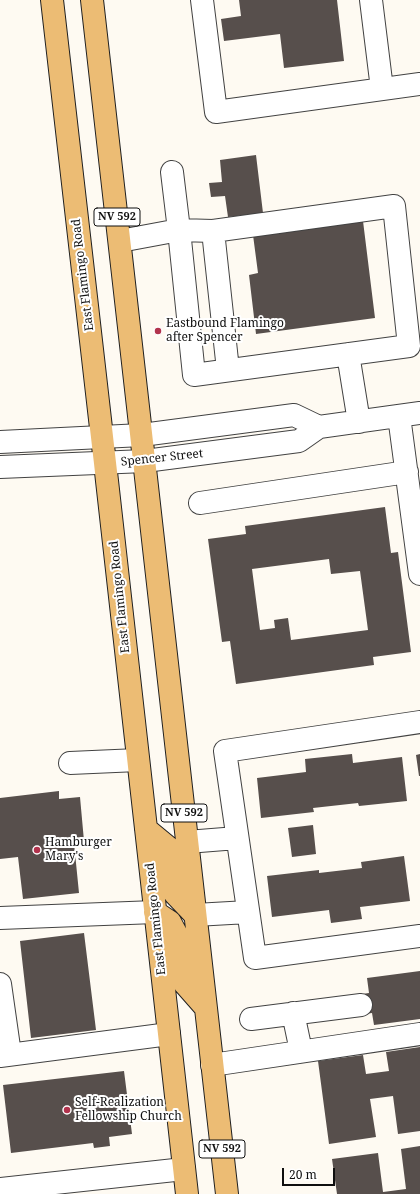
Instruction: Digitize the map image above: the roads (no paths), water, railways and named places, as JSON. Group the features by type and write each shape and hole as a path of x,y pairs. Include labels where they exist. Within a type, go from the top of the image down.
{"main road":[{"name":"East Flamingo Road","path":"52,0 106,464 187,1194"},
{"name":"NV 592","path":"92,0 227,1194"},
{"path":"146,829 169,848 175,894 195,915"},
{"path":"155,912 170,922 176,933 184,983 206,1008"}],"street":[{"path":"202,0 216,112 420,84"},
{"path":"371,0 382,90"},
{"path":"120,241 179,230 213,231 394,206 412,294 409,346 194,375 179,230 172,172"},
{"path":"213,231 228,370"},
{"path":"348,354 358,422"},
{"path":"410,414 407,472 420,574"},
{"name":"Spencer Street","path":"0,467 106,464 145,461 300,441 319,427 410,414"},
{"path":"0,442 142,435 294,415 319,427"},
{"path":"200,503 407,472"},
{"path":"420,722 225,751 255,958 420,936"},
{"path":"70,763 138,760"},
{"path":"187,842 237,838"},
{"path":"0,918 155,912"},
{"path":"195,915 248,912"},
{"path":"0,984 5,1055 169,1034"},
{"path":"251,1019 361,1005"},
{"path":"294,1013 301,1051"},
{"path":"212,1065 420,1034"},
{"path":"0,1189 42,1189 184,1169"}],"place":[{"name":"Eastbound Flamingo after Spencer","path":"158,331"},
{"name":"Hamburger Mary's","path":"37,850"},
{"name":"Self-Realization Fellowship Church","path":"67,1110"}]}
